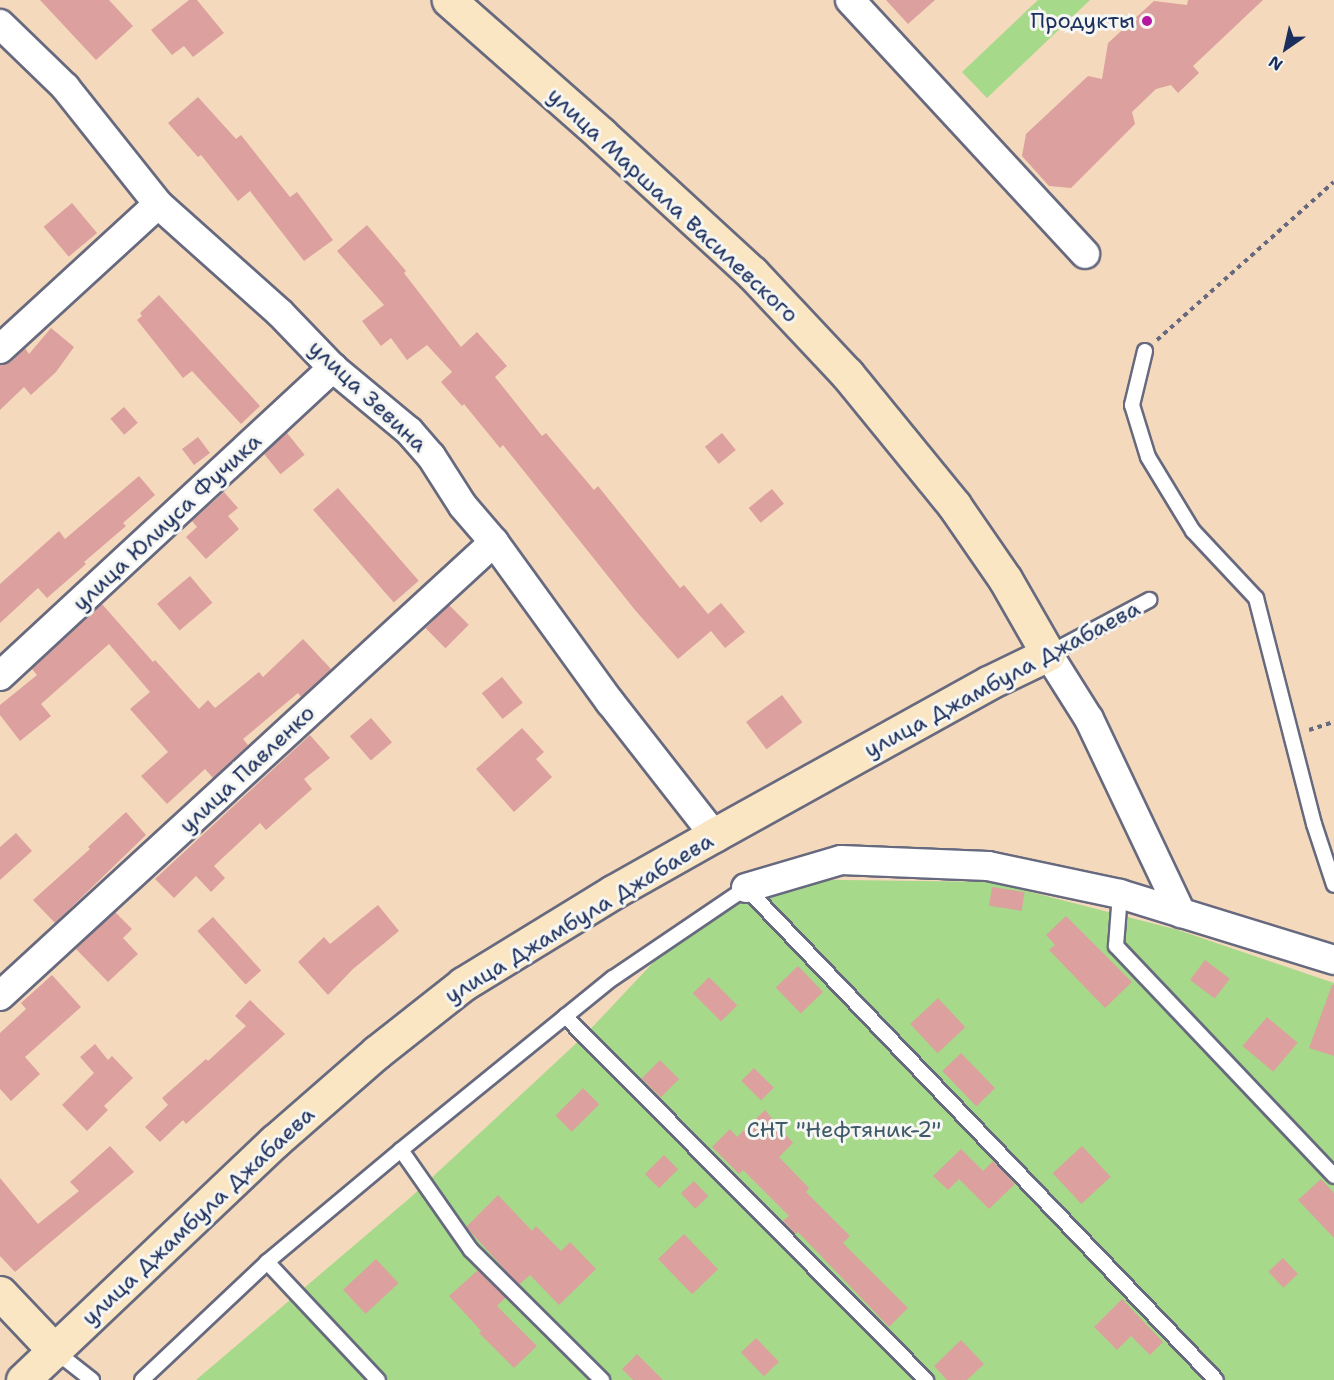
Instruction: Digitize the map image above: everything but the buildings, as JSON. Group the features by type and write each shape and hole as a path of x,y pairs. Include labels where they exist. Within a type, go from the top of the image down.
{"main road":[{"name":"улица Маршала Василевского","path":"449,0 601,134 752,273 847,374 954,505 1005,579 1048,654"},
{"name":"улица Джамбула Джабаева","path":"23,1380 275,1141 377,1052 463,984 613,892 714,835 988,683 1048,654"},
{"path":"0,1293 55,1351"}],"street":[{"path":"850,0 1085,254"},
{"name":"улица Зевина","path":"0,24 65,87 158,204 280,313 333,368 410,431 437,464 463,506 494,542 610,702 714,835"},
{"path":"0,349 158,204"},
{"name":"улица Юлиуса Фучика","path":"0,676 333,368"},
{"name":"улица Павленко","path":"0,996 494,542"},
{"name":"улица Маршала Василевского","path":"1048,654 1089,719 1181,913"},
{"path":"746,888 841,860 988,866 1120,894 1334,960"}],"lane":[{"path":"1145,351 1132,405 1148,457 1193,531 1256,598 1314,824 1334,885"},
{"name":"улица Джамбула Джабаева","path":"1048,654 1149,600"},
{"path":"142,1380 267,1262 565,1016 613,978 746,888 1216,1380"},
{"path":"1120,894 1116,946 1334,1176"},
{"path":"565,1016 926,1380"},
{"path":"401,1150 471,1250 602,1380"},
{"path":"267,1262 378,1380"},
{"path":"55,1351 92,1380"}],"path":[{"path":"1145,351 1334,182"},
{"path":"1291,736 1334,722"}],"green space":[{"path":"1038,0 1090,0 987,98 962,72"},
{"name":"СНТ \"Нефтяник-2\"","path":"770,879 992,882 1178,930 1334,983 1334,1380 196,1380 411,1197 583,1037 682,932"}],"place":[{"name":"Продукты","path":"1147,21"}]}
